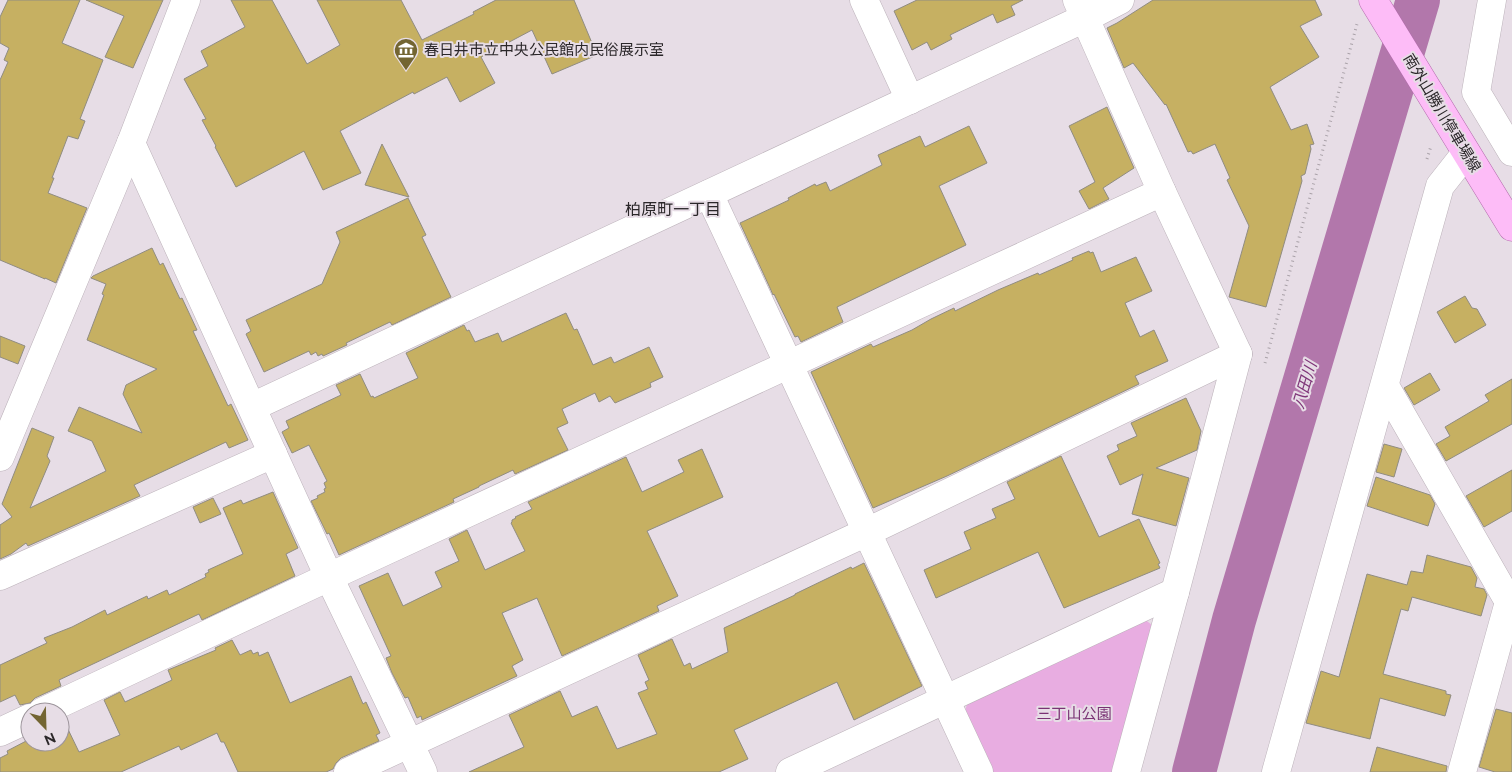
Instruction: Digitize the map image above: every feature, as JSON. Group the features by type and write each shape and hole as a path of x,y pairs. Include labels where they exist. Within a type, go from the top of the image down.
{"main road":[{"name":"南外山勝川停車場線","path":"1373,0 1512,227"}],"street":[{"path":"0,457 131,143 186,0"},
{"path":"864,0 910,100"},
{"path":"252,407 910,100 1081,9 1120,0"},
{"path":"1492,0 1476,92 1512,152"},
{"path":"1081,9 1162,192 1238,354 1126,772"},
{"path":"131,143 329,577 423,772"},
{"path":"1276,772 1440,186 1466,153"},
{"path":"63,702 1162,192"},
{"path":"710,194 979,772"},
{"path":"348,772 867,532 1238,354"},
{"path":"1385,386 1510,604 1462,772"},
{"path":"0,576 273,454"},
{"path":"790,772 1175,592"},
{"path":"0,732 20,723"}],"green space":[{"name":"三丁山公園","path":"1143,618 1157,629 1117,772 993,772 965,711 968,701"}],"building":[{"path":"8,0 80,0 62,43 103,60 80,119 85,121 78,139 68,136 48,193 87,208 56,283 0,260 0,80 8,62 4,60 9,48 0,43 0,17"},
{"path":"86,0 163,0 133,68 105,57 124,16"},
{"path":"231,0 272,0 307,64 340,45 317,0 401,0 422,40 474,14 473,12 496,0 574,0 597,55 552,74 532,30 481,57 495,83 460,102 447,77 414,94 413,92 340,131 361,173 323,190 304,151 236,187 202,120 206,119 184,79 208,66 201,51 245,27"},
{"path":"917,0 1023,0 1011,6 1015,15 997,23 993,14 950,35 952,39 931,50 927,42 912,50 894,11"},
{"path":"1153,0 1315,0 1322,15 1300,26 1319,57 1270,87 1291,130 1307,124 1314,144 1310,145 1311,149 1305,174 1301,176 1302,181 1266,307 1229,297 1249,226 1227,180 1230,178 1215,144 1193,154 1191,151 1188,152 1166,104 1133,63 1124,68 1107,28"},
{"path":"1107,107 1134,168 1103,188 1109,199 1089,209 1079,191 1095,182 1069,126"},
{"path":"969,126 987,163 939,186 966,245 837,307 843,322 801,342 798,336 795,337 773,295 740,223 789,200 788,198 815,184 816,186 826,182 830,191 882,165 878,155 920,136 925,147"},
{"path":"382,144 409,197 365,185"},
{"path":"408,198 426,235 422,237 451,297 392,325 390,322 323,356 322,354 318,356 316,352 311,355 309,351 264,372 246,334 251,331 246,320 322,284 340,242 336,232"},
{"path":"152,248 160,265 163,263 180,299 182,298 197,330 193,331 228,406 231,404 248,440 229,448 226,442 134,485 140,496 28,546 26,543 11,554 0,559 0,525 12,517 2,504 32,428 54,437 47,456 50,461 30,508 106,471 92,441 68,431 79,407 142,433 123,394 126,385 157,369 87,340 104,295 102,294 106,284 91,278"},
{"path":"1089,251 1090,253 1093,252 1101,272 1136,257 1152,291 1125,303 1140,337 1154,330 1168,361 1135,376 1139,384 947,476 873,508 811,372 871,344 873,347 912,330 954,308 955,311 998,290 1038,273 1039,275"},
{"path":"1465,296 1472,308 1477,309 1486,325 1455,343 1437,312"},
{"path":"566,313 574,330 577,329 593,365 611,357 614,363 649,347 663,377 650,383 651,387 615,403 610,396 599,402 595,393 562,409 568,423 557,428 568,450 515,474 513,470 453,499 454,502 339,555 311,501 325,492 324,483 327,481 309,445 292,453 282,432 289,428 286,421 341,395 336,385 360,374 371,397 373,396 374,398 418,378 406,353 464,325 475,342 498,333 502,342"},
{"path":"0,336 25,346 18,364 0,357"},
{"path":"1430,373 1440,390 1414,405 1404,388"},
{"path":"1512,379 1512,424 1446,461 1436,444 1450,436 1445,427 1489,401 1485,395"},
{"path":"1186,398 1201,431 1197,450 1156,468 1189,478 1176,526 1132,514 1143,474 1120,485 1107,456 1119,450 1117,445 1137,436 1131,423"},
{"path":"1384,444 1402,449 1394,477 1376,472"},
{"path":"702,449 723,497 647,531 678,596 657,606 659,611 562,656 537,598 502,613 523,660 512,666 517,676 422,720 421,716 417,718 408,697 405,698 392,673 386,658 391,656 359,586 388,573 403,606 442,587 435,572 459,561 449,539 467,530 485,570 525,551 511,523 515,517 532,509 528,502 626,457 642,492 684,472 678,460"},
{"path":"1061,456 1099,537 1139,519 1160,563 1158,564 1160,568 1064,608 1038,552 936,598 924,570 971,549 964,532 996,518 992,509 1015,499 1007,482"},
{"path":"1512,470 1512,511 1484,527 1466,496"},
{"path":"1376,477 1430,495 1435,504 1428,526 1367,506"},
{"path":"273,492 298,548 286,554 295,576 202,620 199,614 59,680 61,686 35,698 31,702 20,702 20,705 15,695 0,702 0,665 47,643 44,638 72,627 105,610 107,615 147,596 148,599 167,590 169,595 206,577 205,574 209,572 208,570 243,554 223,508 241,500 243,504"},
{"path":"213,498 221,514 200,523 193,507"},
{"path":"1427,555 1471,567 1477,578 1475,587 1484,589 1487,595 1481,616 1412,597 1408,611 1401,609 1383,674 1446,691 1446,694 1451,695 1445,716 1380,698 1370,739 1306,723 1321,671 1339,677 1367,574 1407,585 1411,571 1423,573"},
{"path":"864,563 922,686 854,720 837,682 734,730 748,759 719,772 469,772 524,747 509,715 560,691 572,717 597,706 617,749 657,734 638,693 648,689 645,682 649,680 638,655 672,639 684,666 690,663 692,669 728,652 724,628 851,567 852,569"},
{"path":"232,640 240,655 251,650 253,654 258,652 259,656 268,652 290,703 351,676 363,704 366,702 380,733 376,735 379,741 341,758 333,769 326,772 238,772 224,742 221,742 217,733 181,750 179,746 121,772 0,772 0,758 8,754 7,751 20,744 20,752 70,752 70,733 79,752 120,735 104,700 120,692 125,702 172,680 168,670 216,650 215,648"},
{"path":"1496,709 1512,713 1512,772 1495,772 1479,767"},
{"path":"1377,747 1447,766 1446,772 1370,772"}],"waterway":[{"name":"八田川","path":"1194,772 1234,620 1418,0"}],"place":[{"name":"春日井市立中央公民館内民俗展示室","path":"406,71"}],"district":[{"name":"柏原町一丁目","path":"673,209"}]}
